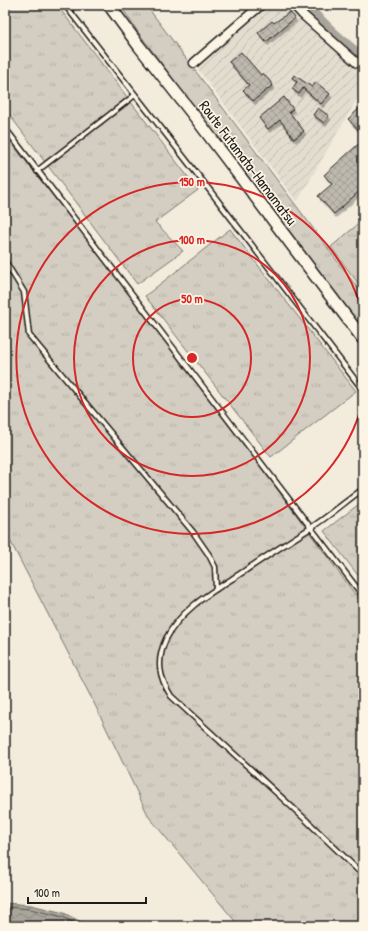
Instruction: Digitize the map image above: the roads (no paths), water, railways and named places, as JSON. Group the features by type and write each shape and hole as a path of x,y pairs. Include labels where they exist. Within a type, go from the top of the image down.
{"main road":[{"name":"Route Futamata-Hamamatsu","path":"110,5 139,46 195,117 363,339"}],"street":[{"path":"194,63 261,5"},
{"path":"294,5 303,15 357,63"}],"lane":[{"path":"65,5 363,390"},
{"path":"37,171 135,95"},
{"path":"5,128 363,596"},
{"path":"5,261 24,292 29,335 193,532 209,555 214,567 216,589"},
{"path":"363,489 311,528 204,597 189,610 175,624 166,639 161,654 160,669 160,676 165,688 171,696 305,819 363,875"}],"water":[{"path":"5,903 31,905 64,913 89,926 58,926 45,923 34,925 5,925"}],"waterway":[{"path":"302,5 363,61"}]}
